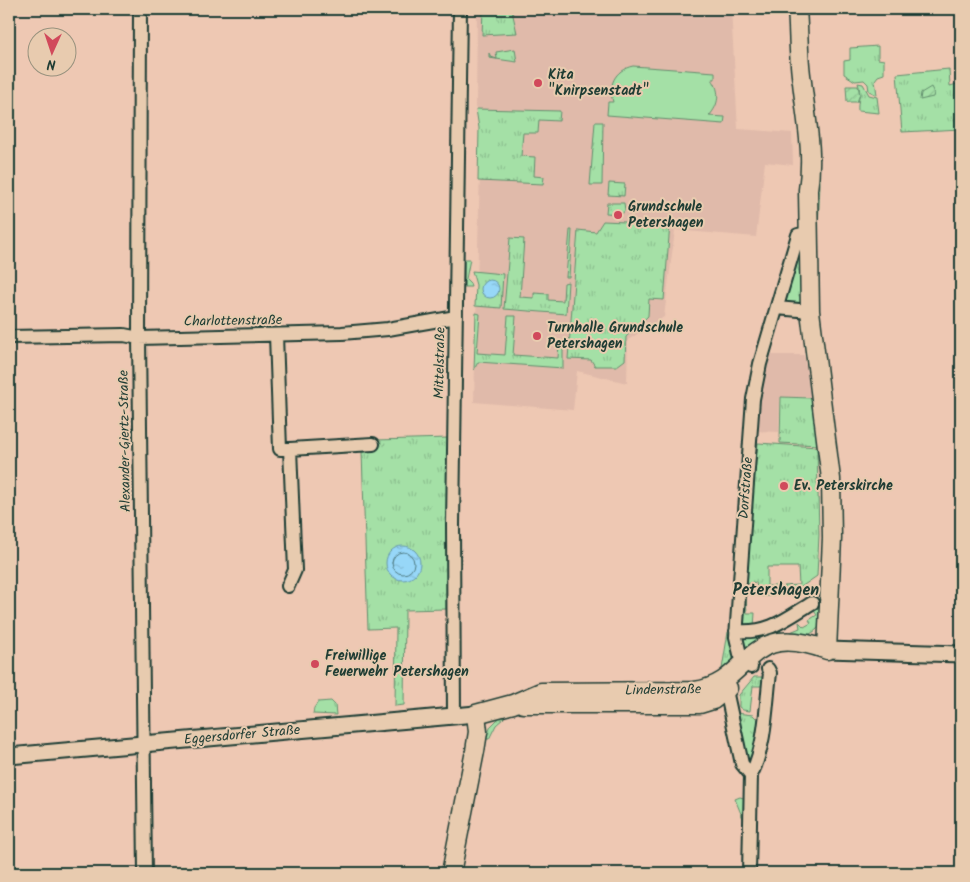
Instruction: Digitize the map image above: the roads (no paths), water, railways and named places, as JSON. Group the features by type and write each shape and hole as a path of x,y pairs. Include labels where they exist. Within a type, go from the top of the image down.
{"main road":[{"path":"797,9 802,84 801,146 803,176 808,190 810,311 832,479 832,538 827,650"},
{"name":"Lindenstraße","path":"476,714 513,704 541,692 695,691 711,689 724,686 754,665 764,645 771,643 809,643 827,650"},
{"path":"450,873 476,750 478,732 476,714"}],"street":[{"name":"Alexander-Giertz-Straße","path":"140,9 139,338 146,873"},
{"name":"Mittelstraße","path":"454,717 453,525 460,9"},
{"name":"Dorfstraße","path":"749,873 752,775 758,761 770,673 754,665 737,648 736,631 753,399 760,364 798,235 808,233"},
{"path":"777,308 810,311"},
{"name":"Charlottenstraße","path":"9,337 124,334 139,338 276,335 388,329 456,317"},
{"path":"276,335 280,449 373,444"},
{"path":"288,586 295,570 290,449"},
{"path":"736,631 750,632 768,629 812,602"},
{"path":"827,650 961,654"},
{"path":"724,686 742,764 752,775"},
{"name":"Eggersdorfer Straße","path":"9,756 476,714"}],"water":[{"path":"490,280 498,285 499,289 494,297 490,298 482,293 481,289 486,281"},
{"path":"403,546 415,551 420,563 415,575 403,580 391,575 386,563 391,551"}],"waterway":[{"path":"392,873 430,872"},
{"path":"476,872 504,873"}],"place":[{"name":"Kita \"Knirpsenstadt\"","path":"538,83"},
{"name":"Grundschule Petershagen","path":"618,215"},
{"name":"Turnhalle Grundschule Petershagen","path":"537,336"},
{"name":"Ev. Peterskirche","path":"784,486"},
{"name":"Freiwillige Feuerwehr Petershagen","path":"315,664"}],"district":[{"name":"Petershagen","path":"776,590"}]}
